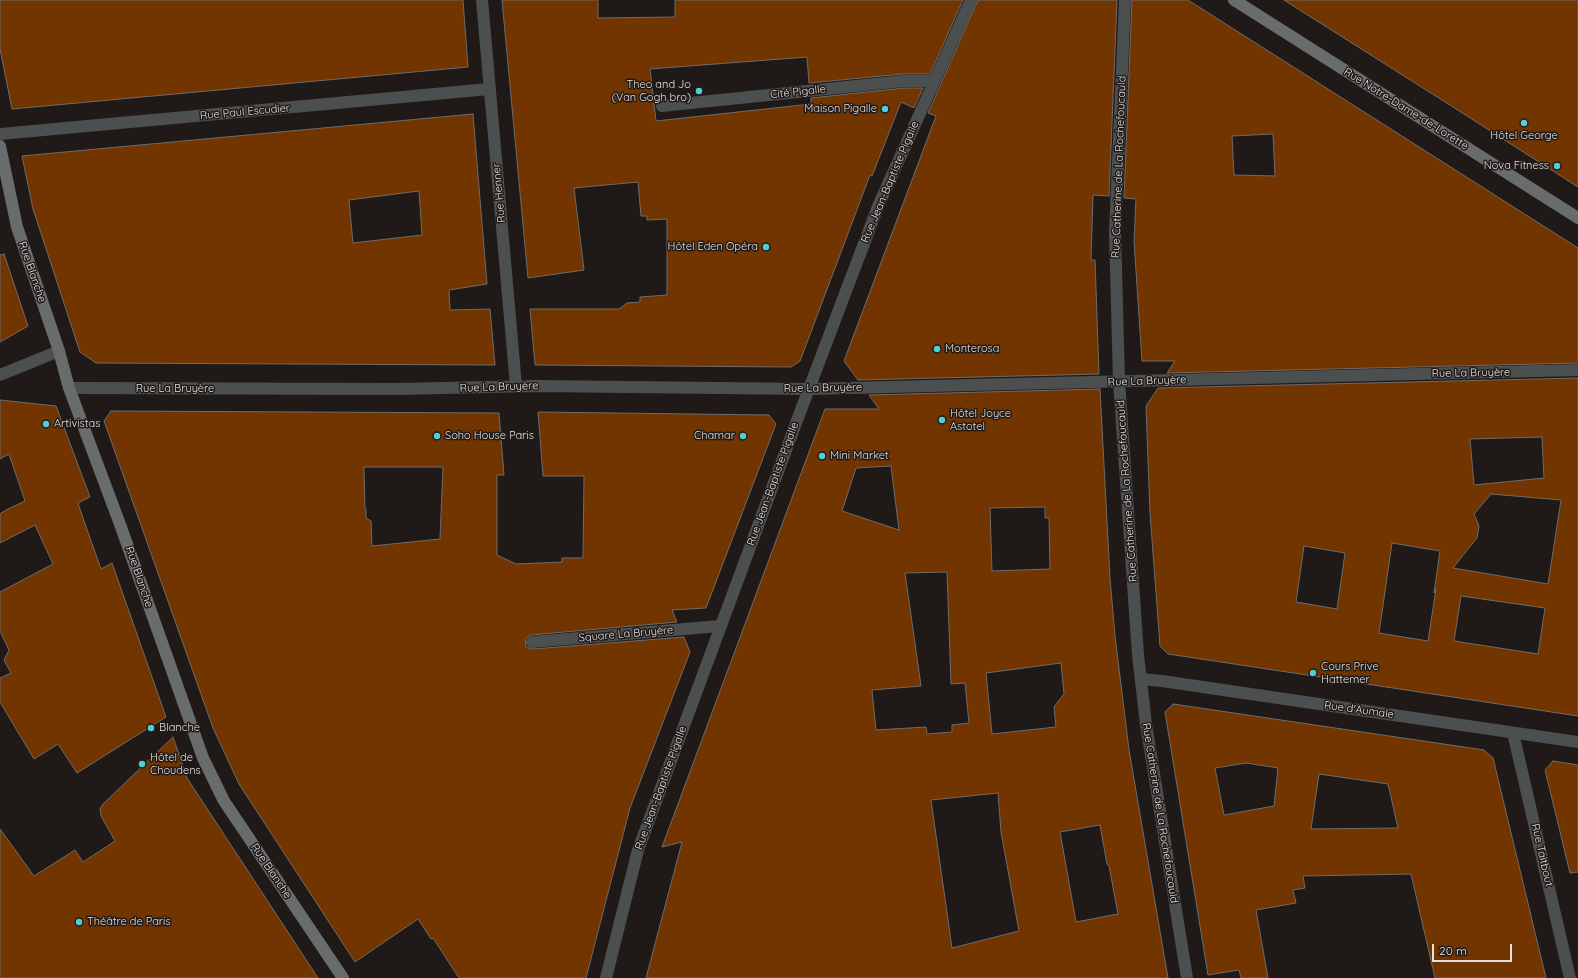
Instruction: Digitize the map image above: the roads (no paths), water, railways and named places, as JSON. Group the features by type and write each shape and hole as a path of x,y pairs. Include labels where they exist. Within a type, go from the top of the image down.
{"street":[{"name":"Rue Henner","path":"482,0 516,386"},
{"name":"Rue Jean-Baptiste Pigalle","path":"606,978 638,850 720,626 879,204 971,0"},
{"name":"Rue Catherine de La Rochefoucauld","path":"1125,0 1115,232 1119,381 1138,655 1146,724 1187,978"},
{"name":"Rue Notre-Dame-de-Lorette","path":"1234,0 1578,218"},
{"name":"Cité Pigalle","path":"662,106 904,81 934,81"},
{"name":"Rue Paul Escudier","path":"0,134 489,88"},
{"name":"Rue Blanche","path":"0,146 17,227 59,351 68,388 121,527 203,758 224,801 343,978"},
{"path":"0,375 59,351"},
{"name":"Rue La Bruyère","path":"68,388 396,389 516,386 809,389 1578,370"},
{"name":"Square La Bruyère","path":"532,642 720,626"},
{"name":"Rue d'Aumale","path":"1141,679 1578,742"},
{"name":"Rue Taitbout","path":"1513,733 1570,978"}],"place":[{"name":"Theo and Jo (Van Gogh bro)","path":"699,91"},
{"name":"Maison Pigalle","path":"885,109"},
{"name":"Hôtel George","path":"1524,123"},
{"name":"Nova Fitness","path":"1557,166"},
{"name":"Hôtel Eden Opéra","path":"766,247"},
{"name":"Monterosa","path":"937,349"},
{"name":"Hôtel Joyce Astotel","path":"942,420"},
{"name":"Artivistas","path":"46,424"},
{"name":"Soho House Paris","path":"437,436"},
{"name":"Chamar","path":"743,436"},
{"name":"Mini Market","path":"822,456"},
{"name":"Cours Prive Hattemer","path":"1313,673"},
{"name":"Blanche","path":"151,728"},
{"name":"Hôtel de Choudens","path":"142,764"},
{"name":"Théâtre de Paris","path":"79,922"}]}
